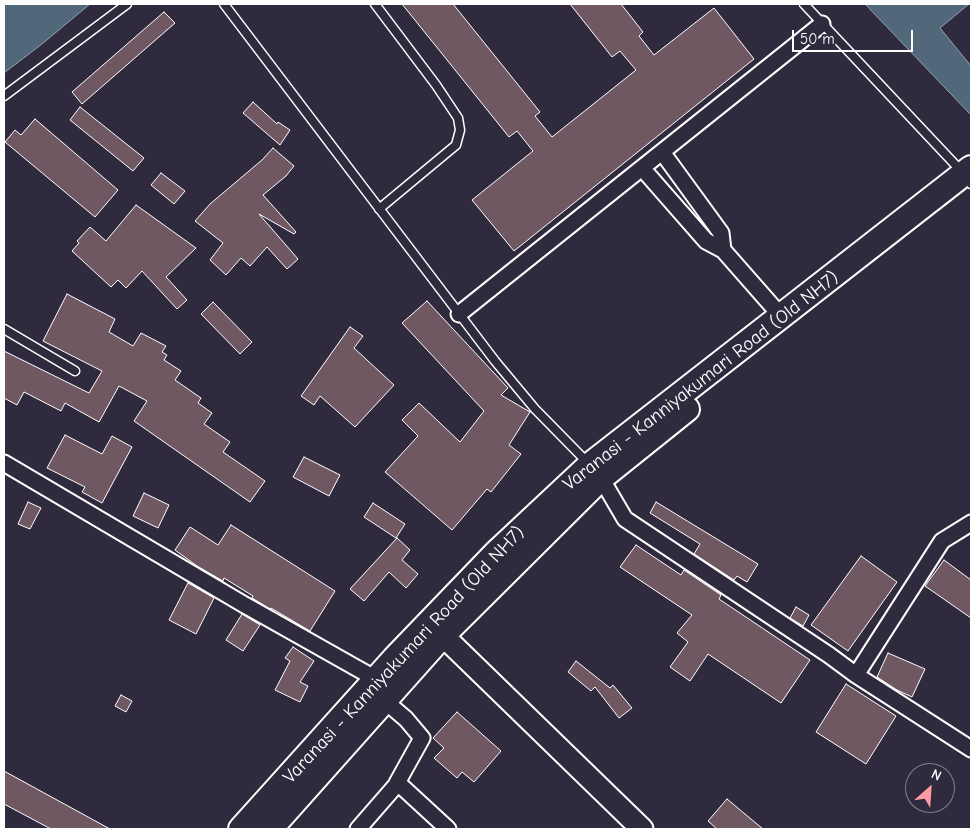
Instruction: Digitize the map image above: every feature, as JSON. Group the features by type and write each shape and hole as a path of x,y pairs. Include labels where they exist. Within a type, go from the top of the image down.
{"main road":[{"name":"Varanasi - Kanniyakumari Road (Old NH7)","path":"270,829 385,701 436,629 496,553 781,316 969,179"},
{"name":"Varanasi - Kanniyakumari Road (Old NH7)","path":"596,471 706,393 969,179"},
{"name":"Varanasi - Kanniyakumari Road (Old NH7)","path":"241,829 376,679 436,629"}],"street":[{"path":"459,314 822,24"},
{"path":"662,152 722,233 723,250"},
{"path":"642,168 706,242 723,250 781,316"},
{"path":"4,463 243,604 376,679"},
{"path":"596,471 625,519 856,675 971,748"},
{"path":"856,675 942,541 971,523"},
{"path":"436,629 642,829"},
{"path":"358,829 397,783 422,738 406,719 385,701"},
{"path":"397,783 448,829"}],"lane":[{"path":"4,96 127,4"},
{"path":"224,4 495,361 525,397 596,471"},
{"path":"375,4 436,84 458,118 460,130 456,145 379,209"},
{"path":"804,4 969,179"},
{"path":"4,329 75,371"}],"water":[{"path":"4,4 90,4 4,73"},
{"path":"865,4 969,4 940,28 971,66 971,115"}],"building":[{"path":"402,4 453,4 540,112 535,116 552,137 636,70 620,51 612,57 570,4 621,4 643,32 639,36 654,55 714,8 754,59 514,251 472,200 533,151 517,131 509,137"},
{"path":"164,12 175,23 82,104 72,92"},
{"path":"253,102 277,124 278,122 290,130 280,145 243,113"},
{"path":"80,107 144,158 133,171 70,120"},
{"path":"35,119 118,190 95,217 5,142 15,130 21,135"},
{"path":"273,148 294,166 286,176 263,195 296,232 294,234 259,214 298,259 287,269 267,247 250,266 241,258 226,275 210,260 223,243 195,221 210,204 262,160"},
{"path":"161,173 185,191 174,204 151,185"},
{"path":"136,205 196,248 166,277 187,300 177,309 142,271 126,288 118,280 111,287 72,251 79,243 77,241 90,227 106,241"},
{"path":"67,294 115,319 109,332 133,346 141,333 166,346 162,352 167,355 164,360 181,371 175,380 201,398 198,403 212,413 204,424 230,442 223,452 265,481 250,502 134,421 147,401 119,386 99,422 65,403 61,411 24,392 17,405 4,398 4,351 89,393 102,371 43,341"},
{"path":"427,301 508,388 501,395 530,412 509,445 521,454 491,492 487,489 452,530 385,472 418,436 402,420 419,403 460,442 484,411 402,323"},
{"path":"213,302 252,342 240,354 201,314"},
{"path":"350,327 363,336 354,348 394,385 355,427 320,396 314,405 301,396"},
{"path":"65,435 102,454 112,436 132,447 102,503 82,492 85,487 47,468"},
{"path":"304,457 340,475 329,496 293,477"},
{"path":"144,493 169,505 158,528 133,516"},
{"path":"28,502 41,508 30,529 18,524"},
{"path":"656,502 758,564 747,582 737,576 734,580 694,554 700,544 650,513"},
{"path":"373,503 405,524 396,538 364,517"},
{"path":"231,525 335,591 310,631 252,598 253,596 224,578 223,581 197,566 175,550 190,527 218,545"},
{"path":"397,538 410,550 402,560 418,574 406,588 389,572 364,601 350,589"},
{"path":"636,545 681,575 684,570 721,595 719,599 810,660 781,703 708,654 690,681 670,667 688,642 677,633 692,615 620,567"},
{"path":"861,556 897,582 848,651 811,625"},
{"path":"944,560 971,580 971,618 925,586"},
{"path":"188,583 214,598 196,634 169,620"},
{"path":"796,607 809,615 803,626 790,618"},
{"path":"242,614 260,625 243,651 226,640"},
{"path":"293,647 314,661 300,682 308,686 300,702 275,690 290,661 285,658"},
{"path":"888,653 925,669 912,697 877,677"},
{"path":"576,661 610,688 613,685 632,708 619,718 595,687 591,691 568,672"},
{"path":"846,684 896,716 866,764 816,732"},
{"path":"121,695 132,701 126,712 115,706"},
{"path":"457,712 501,751 474,782 462,772 457,778 434,758 444,748 433,738"},
{"path":"4,771 110,829 51,829 4,804"},
{"path":"727,799 763,829 717,829 708,821"}]}
